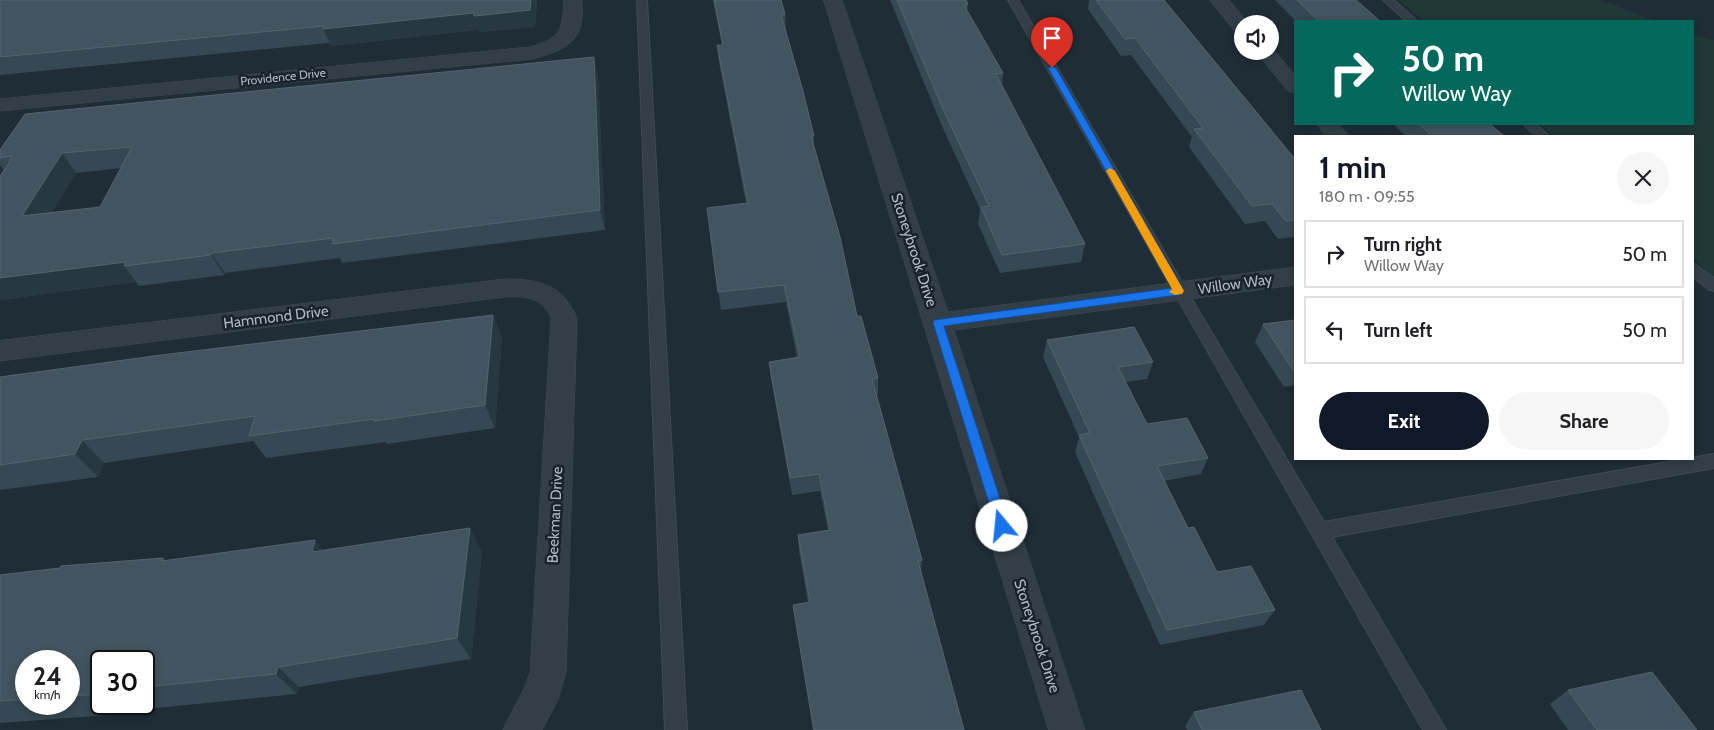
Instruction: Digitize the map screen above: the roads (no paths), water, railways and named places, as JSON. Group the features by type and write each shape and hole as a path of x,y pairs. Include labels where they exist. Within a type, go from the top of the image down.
{"street":[{"name":"Providence Drive","path":"4,109 532,53 550,47 564,38 571,29 573,0"},
{"name":"Stoneybrook Drive","path":"832,0 938,323 1067,730"},
{"path":"1219,0 1234,18"},
{"path":"1272,60 1294,86"},
{"path":"1328,125 1337,135"},
{"name":"Willow Way","path":"938,323 1294,276"},
{"name":"Hammond Drive","path":"0,352 505,288 538,290 551,297"},
{"name":"Beekman Drive","path":"520,730 540,700 548,672 564,318 560,306 551,297"}],"lane":[{"path":"642,0 676,730"},
{"path":"1013,0 1179,291 1435,730"},
{"path":"1388,0 1411,20"},
{"path":"1530,125 1542,135"},
{"path":"1694,269 1714,286"},
{"path":"1318,531 1714,461"}]}
